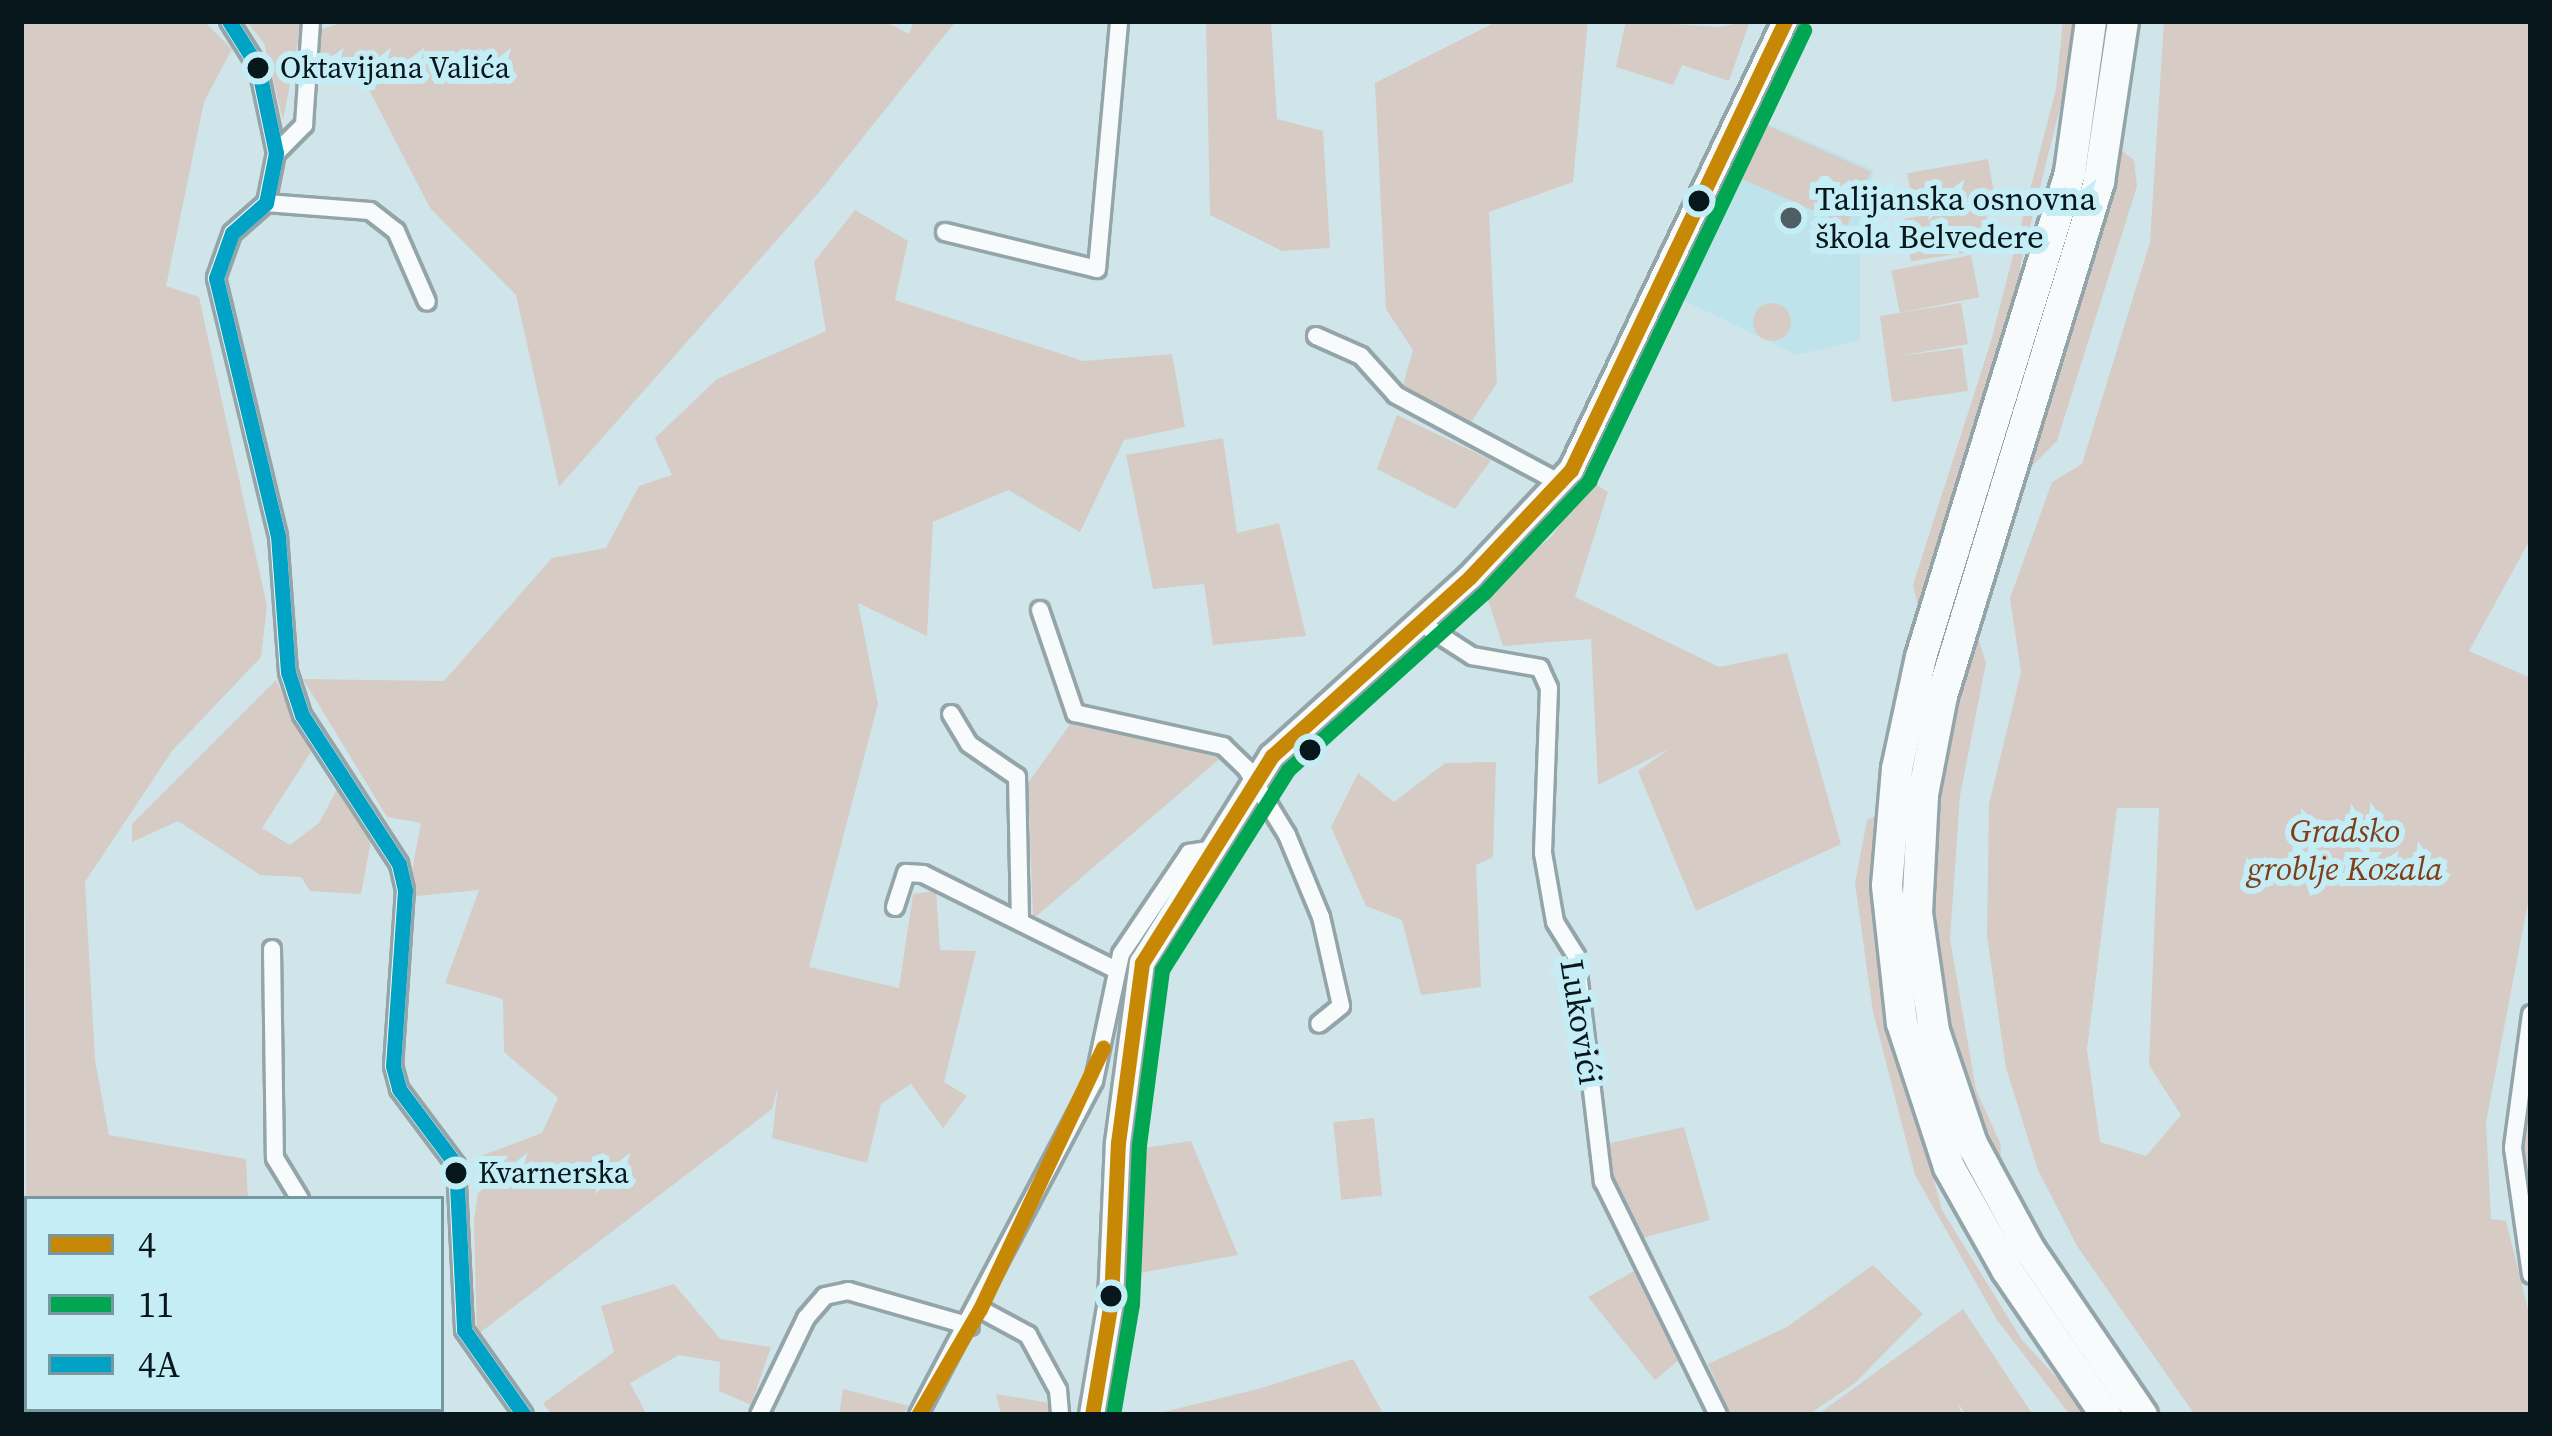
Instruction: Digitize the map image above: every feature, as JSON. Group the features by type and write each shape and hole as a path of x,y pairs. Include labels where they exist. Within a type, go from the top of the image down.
{"highway":[{"path":"2091,21 2067,186 1921,657 1894,786 1887,886 1902,1023 1949,1167 2006,1270 2106,1415"},
{"path":"2122,21 2099,182 1937,716 1919,835 1917,913 1934,1031 1972,1144 2029,1249 2142,1415"}],"main road":[{"path":"1092,1415 1111,1301 1134,992 1142,963 1252,780 1421,623 1560,483 1589,442 1785,21"}],"street":[{"path":"229,21 258,67 276,153 266,202 232,233 216,278 278,536 286,659 302,715 387,839 402,876 395,1078 456,1165 464,1330 524,1415"},
{"path":"276,153 304,125 311,21"},
{"path":"945,232 1096,269 1119,21"},
{"path":"266,202 370,211 397,231 427,302"},
{"path":"1316,336 1361,356 1396,395 1560,483"},
{"path":"1040,610 1075,713 1223,746 1252,780 1287,835 1321,917 1341,1006 1319,1024"},
{"name":"Lukovići","path":"1421,623 1472,656 1540,668 1549,688 1543,853 1555,922 1576,956 1604,1181 1718,1415"},
{"path":"951,714 969,744 1017,777 1020,922"},
{"path":"918,1415 980,1309 1094,1081 1116,970 1180,865 1207,850"},
{"path":"895,907 906,873 923,874 1116,970"},
{"path":"272,949 275,1157 298,1196"},
{"path":"2531,1014 2513,1148 2531,1275"},
{"path":"759,1415 806,1318 825,1296 848,1291 970,1326"},
{"path":"980,1309 1028,1335 1058,1390 1060,1415"}],"shaded area":[{"name":"Talijanska osnovna škola Belvedere","path":"1764,122 1874,170 1860,249 1860,340 1797,355 1677,297"}],"green space":[{"path":"21,21 204,21 232,49 204,102 166,286 199,297 267,606 261,657 172,751 85,882 95,1060 109,1135 246,1159 248,1196 26,1196"},
{"path":"246,21 302,21 283,120 264,43"},
{"path":"347,21 884,21 909,34 914,21 956,21 820,191 559,487 516,295 430,208 364,80 312,76 316,31"},
{"path":"1206,21 1271,21 1277,119 1323,131 1330,248 1282,251 1210,215"},
{"path":"1498,21 1588,21 1573,182 1489,212 1497,383 1468,427 1401,392 1413,350 1386,309 1375,83"},
{"path":"1626,21 1719,27 1750,21 1729,81 1682,65 1673,85 1616,67"},
{"path":"2063,21 2079,21 2079,32 2020,267 2018,308 1889,743 1918,607 1913,585 1991,341 2056,89"},
{"name":"Gradsko groblje Kozala","path":"2164,21 2531,21 2531,538 2469,651 2531,678 2531,887 2486,1122 2491,1219 2506,1221 2531,1321 2531,1415 2195,1415 2077,1246 2038,1170 2006,1068 1987,936 1989,804 2021,672 2010,598 2052,482 2082,464 2150,242","holes":["2117,808 2159,808 2149,1065 2181,1115 2146,1156 2100,1142 2087,1049"]},
{"path":"1764,124 1871,172 1847,225 1740,178"},
{"path":"2122,151 2134,160 2137,186 2057,441 2022,476"},
{"path":"1988,159 1995,200 1915,215 1907,173"},
{"path":"1985,206 1992,248 1911,261 1904,219"},
{"path":"855,210 908,241 895,300 1083,361 1172,354 1185,427 1124,440 1080,532 1008,490 933,522 927,636 858,603 878,704 809,967 899,988 913,894 936,891 940,950 976,951 944,1082 967,1096 943,1128 911,1084 881,1104 867,1163 772,1138 778,1087 772,1109 477,1335 474,1222 483,1155 542,1133 558,1098 504,1052 503,999 445,983 479,890 407,897 421,823 387,817 303,679 444,681 552,558 606,548 639,486 672,475 655,438 717,379 826,331 814,262"},
{"path":"1971,255 1979,297 1900,313 1891,270"},
{"path":"1772,303 1785,309 1791,322 1785,335 1772,341 1759,335 1753,322 1759,309"},
{"path":"1961,303 1968,344 1899,356 1962,348 1968,391 1892,402 1880,316"},
{"path":"1397,415 1491,460 1455,509 1377,469"},
{"path":"1223,438 1237,533 1279,523 1306,636 1213,645 1204,584 1153,589 1126,455"},
{"path":"1591,481 1608,492 1575,597 1719,667 1787,653 1841,844 1696,911 1638,771 1669,749 1598,785 1591,639 1503,646 1485,591 1552,536"},
{"path":"1975,627 1986,663 1960,796 1950,939 1976,1090 2001,1145 2000,1168 1947,1032 1931,926 1933,812"},
{"path":"276,680 311,752 262,828 290,845 319,823 340,784 371,841 361,894 310,891 301,877 260,875 178,821 132,842 132,824"},
{"path":"1071,723 1223,756 1033,919 1028,783"},
{"path":"1496,762 1493,857 1476,865 1481,987 1421,995 1402,920 1366,906 1331,827 1358,773 1394,802 1445,763"},
{"path":"1878,815 1875,894 1885,999 1942,1210 2022,1340 2091,1415 2070,1415 1997,1320 1915,1175 1873,1012 1855,883 1867,820"},
{"path":"2531,1046 2531,1261 2515,1151"},
{"path":"1374,1118 1382,1196 1341,1200 1333,1122"},
{"path":"1684,1127 1710,1220 1638,1239 1613,1186 1606,1144"},
{"path":"1191,1141 1238,1255 1123,1276 1130,1150"},
{"path":"1873,1265 1923,1314 1855,1383 1808,1415 1731,1415 1708,1364 1787,1327"},
{"path":"1634,1271 1682,1357 1655,1380 1588,1297"},
{"path":"674,1284 720,1339 771,1347 751,1405 719,1391 720,1362 679,1355 630,1383 647,1415 552,1415 543,1403 614,1352 601,1306"},
{"path":"1963,1309 2033,1415 1966,1415 1958,1403 1962,1415 1817,1415"},
{"path":"1353,1359 1384,1415 1151,1415 1258,1389"},
{"path":"843,1389 909,1406 903,1415 839,1415"},
{"path":"996,1394 1050,1403 1049,1415 1001,1415"},
{"path":"32,1412 168,1412 35,1415"}],"transit line":[{"name":"4A","path":"229,21 258,67 276,153 266,203 232,233 216,278 278,536 288,672 302,715 399,864 405,890 393,1066 399,1089 456,1165 464,1330 524,1415"},
{"name":"4","path":"1092,1415 1111,1301 1118,1143 1142,963 1272,756 1470,577 1571,470 1785,21"},
{"name":"11","path":"1113,1415 1132,1304 1139,1145 1162,970 1288,770 1484,593 1589,481 1804,30"},
{"name":"4","path":"918,1415 980,1309 1103,1048"}],"place":[{"name":"Oktavijana Valića","path":"258,68"},
{"name":"Talijanska osnovna škola Belvedere","path":"1791,218"},
{"name":"Kvarnerska","path":"456,1173"}]}
